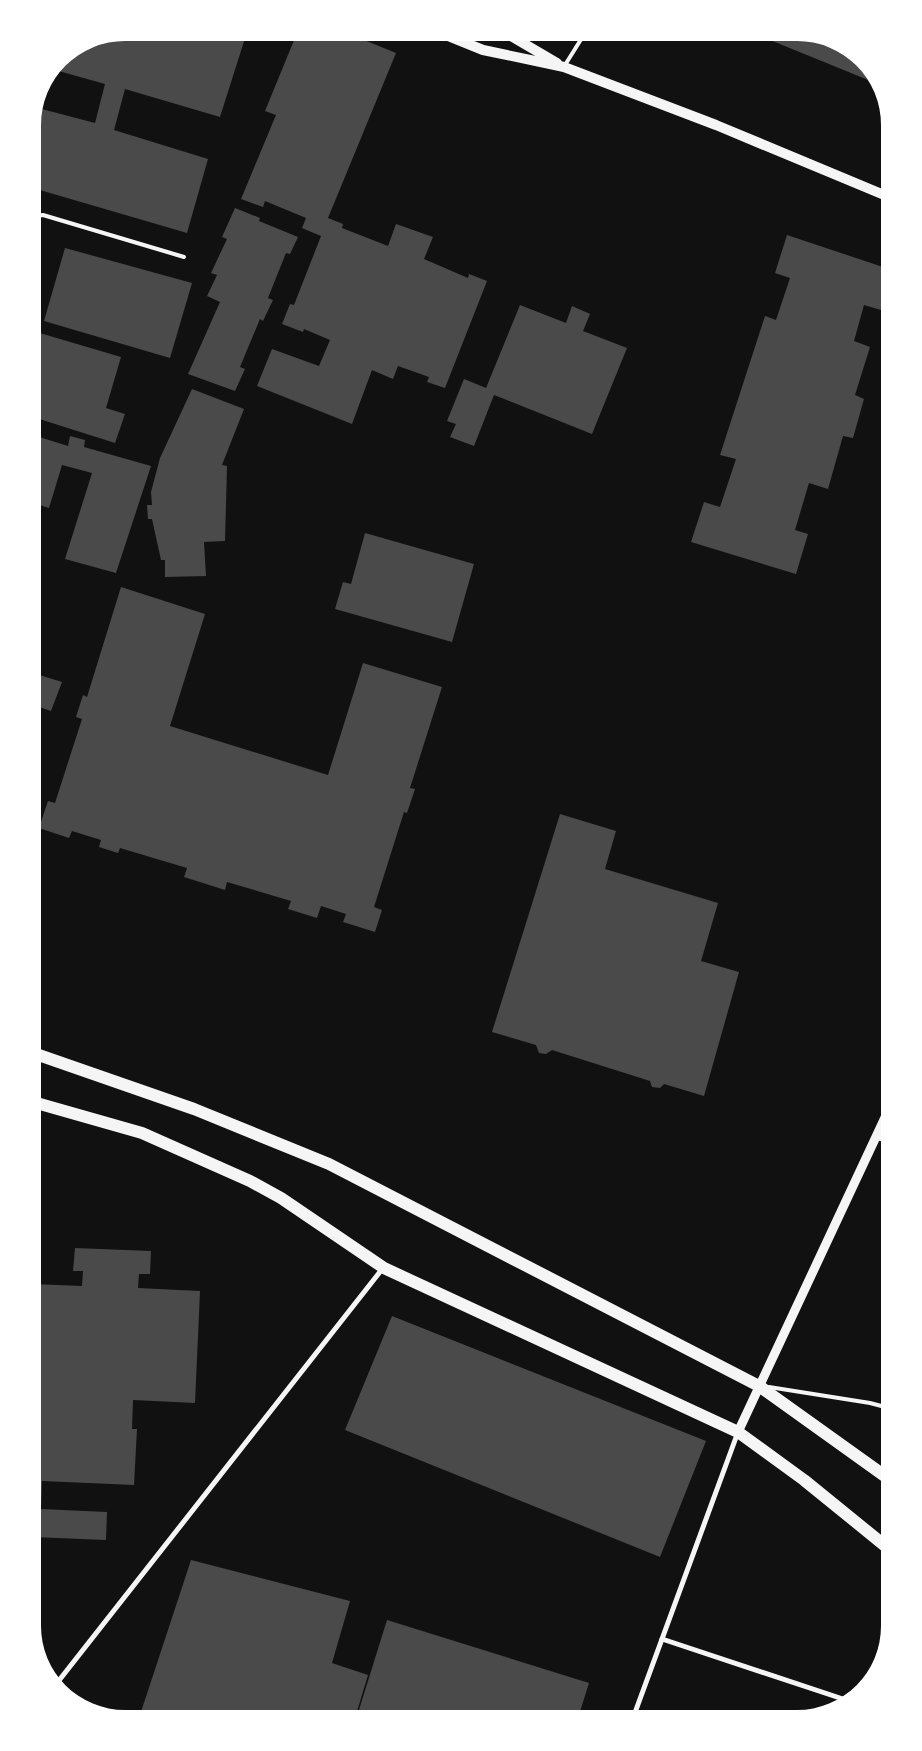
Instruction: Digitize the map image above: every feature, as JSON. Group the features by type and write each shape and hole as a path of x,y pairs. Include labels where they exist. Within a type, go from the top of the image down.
{"main road":[{"path":"461,41 483,50 564,67 716,125 881,192"},
{"path":"520,41 564,67"},
{"path":"41,1056 194,1109 329,1164 759,1386 881,1473"},
{"path":"41,1104 142,1133 250,1180 281,1198 384,1268 738,1432 804,1480 881,1542"}],"street":[{"path":"636,1710 738,1432 881,1127"},
{"path":"876,1137 881,1139"},
{"path":"60,1679 384,1268"},
{"path":"662,1639 840,1698"}],"lane":[{"path":"564,67 580,41"},
{"path":"41,215 184,257"},
{"path":"759,1386 881,1406"}],"building":[{"path":"125,41 244,41 220,117 125,89 114,130 208,159 187,233 41,190 41,120 43,109 95,123 105,84 61,72 79,55 109,43"},
{"path":"294,41 367,41 396,53 328,218 343,224 342,228 388,246 396,224 433,237 424,259 468,278 469,274 487,281 445,388 427,382 429,377 398,366 393,379 372,370 352,424 257,386 272,349 319,366 330,340 304,329 303,332 282,324 290,304 294,305 321,236 302,228 306,218 265,201 263,207 241,199 276,115 265,111"},
{"path":"773,41 802,41 834,50 856,66 867,80"},
{"path":"235,208 260,218 259,221 298,237 290,254 286,253 268,298 273,300 263,321 260,319 240,367 245,369 235,391 188,374 220,302 207,296 217,275 211,273 227,239 222,237"},
{"path":"787,235 881,266 881,310 864,305 854,341 870,347 855,395 864,399 853,438 843,436 828,489 809,483 795,530 808,534 796,574 691,542 704,502 720,507 736,459 720,455 765,316 776,320 790,278 775,273"},
{"path":"65,248 192,283 170,358 44,321"},
{"path":"520,305 566,323 572,306 590,314 583,331 627,348 592,434 494,395 474,446 450,437 456,424 447,421 464,379 486,388"},
{"path":"41,333 121,357 106,408 125,414 115,443 41,420"},
{"path":"192,389 244,409 222,465 227,466 225,541 204,542 206,576 165,577 165,560 161,560 152,519 148,519 147,505 152,505 151,492 160,458"},
{"path":"70,436 85,440 84,447 151,466 116,573 65,559 92,473 62,465 49,508 41,506 41,438 68,446"},
{"path":"365,533 474,564 452,642 335,609 343,582 351,584"},
{"path":"121,587 205,614 170,726 328,775 363,663 442,687 410,788 415,789 407,813 404,812 374,907 382,910 375,932 343,922 346,914 321,906 317,918 288,909 291,901 227,882 225,890 184,877 187,868 120,848 118,853 99,847 101,840 72,831 69,838 41,829 41,822 48,801 55,803 82,719 76,717 83,695 87,697"},
{"path":"41,675 62,682 51,711 41,708"},
{"path":"560,814 616,831 605,869 718,903 701,961 739,972 704,1096 664,1084 660,1088 652,1087 650,1081 552,1050 546,1054 539,1053 536,1045 492,1032"},
{"path":"75,1248 151,1251 150,1274 139,1274 138,1288 200,1291 195,1403 133,1400 132,1429 137,1429 134,1485 42,1481 41,1509 41,1284 82,1286 83,1271 73,1271"},
{"path":"392,1316 706,1441 660,1557 345,1430"},
{"path":"41,1509 107,1512 106,1540 41,1537"},
{"path":"191,1560 350,1601 332,1663 368,1675 357,1710 142,1710"},
{"path":"387,1620 589,1683 581,1710 359,1710"}]}
